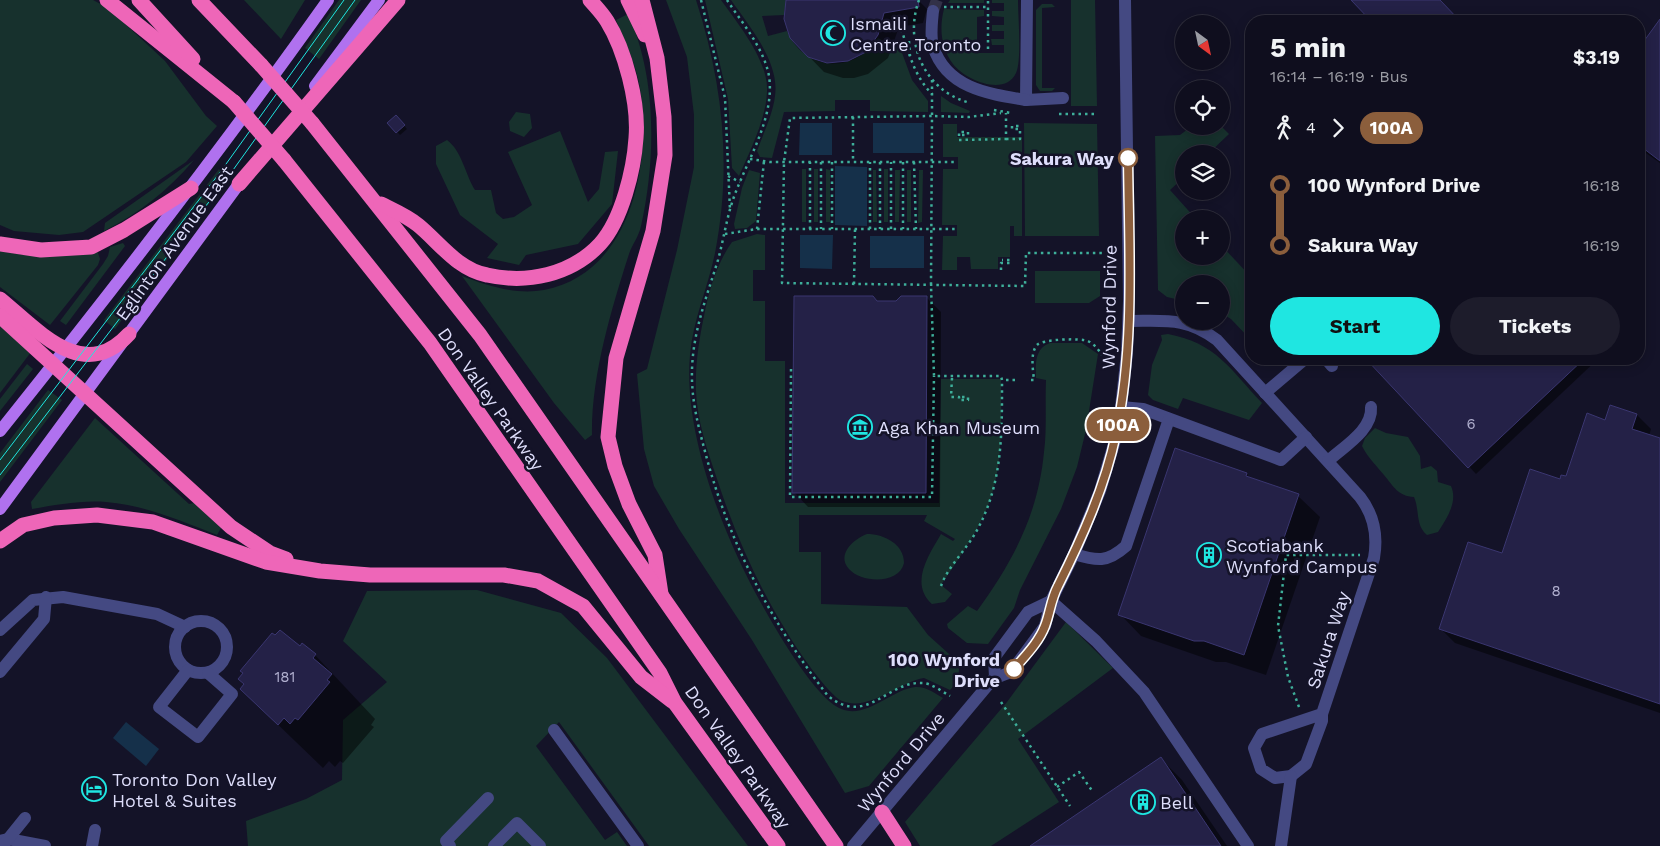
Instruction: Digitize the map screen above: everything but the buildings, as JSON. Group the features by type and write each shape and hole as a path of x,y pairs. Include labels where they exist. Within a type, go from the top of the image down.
{"highway":[{"path":"107,0 234,102"},
{"name":"Don Valley Parkway","path":"139,0 234,102 284,160 430,343 660,673 675,704 778,846"},
{"name":"Don Valley Parkway","path":"199,0 312,123 480,335 836,846"},
{"path":"238,184 398,0"},
{"path":"375,201 417,224 459,262 486,275 513,278 552,275 575,263 600,244 614,221 626,194 636,137 632,92 623,57 607,20 590,0"},
{"path":"628,0 657,58"},
{"path":"642,0 657,58 664,117 665,155 653,231 616,358 608,437 615,466 628,504 656,555 661,597"},
{"path":"0,244 41,250 91,247 124,230 191,188"},
{"path":"0,299 65,350 80,355 91,356 106,353 119,345 129,334"},
{"path":"0,316 231,528 270,553 320,571"},
{"path":"0,541 23,525 54,518 97,514 153,522 266,562 320,571 370,575 504,575 538,581 583,606 642,677 675,704"},
{"path":"882,812 904,846"}],"main road":[{"name":"Eglinton Avenue East","path":"0,431 191,188 328,0"},
{"name":"Eglinton Avenue East","path":"0,509 238,184 357,32 379,0"}],"street":[{"path":"1026,100 1027,0"},
{"name":"Wynford Drive","path":"853,846 995,677 1011,672 1029,650 1045,626 1050,601 1074,554 1100,490 1116,437 1121,407 1129,321 1125,0"},
{"path":"934,8 932,45 942,63 964,85 991,94 1026,100 1063,98"},
{"name":"Sakura Way","path":"1129,321 1173,320 1200,328 1217,340 1360,497 1370,514 1376,535 1374,554 1322,714 1322,721 1306,764 1291,776 1275,778 1261,769 1254,748 1262,734 1322,714"},
{"path":"1265,393 1298,365"},
{"path":"1121,407 1143,409 1281,460 1306,437"},
{"path":"1328,461 1367,425 1372,416 1371,407"},
{"path":"1074,554 1095,560 1114,556 1126,546 1169,419"},
{"path":"0,630 33,600 46,597 63,597 158,614 185,627"},
{"path":"0,672 44,619 46,597"},
{"path":"995,677 994,658 1028,612 1050,601 1096,642 1144,692 1248,846"},
{"path":"200,621 216,626 222,632 227,647 226,656 222,663 208,673 194,673 188,670 178,660 176,639 185,627 200,621"},
{"path":"188,670 159,707 198,737 232,694 208,673"},
{"path":"554,730 638,846"},
{"path":"1280,846 1291,776"},
{"path":"450,846 446,840 488,798"},
{"path":"3,842 25,818"},
{"path":"494,846 518,823 540,846"},
{"path":"92,846 96,830"},
{"path":"3,842 45,846"}],"path":[{"path":"701,0 725,98 730,214"},
{"path":"727,0 762,55 768,74 771,96 750,159 740,182 700,315 692,369 695,415 711,474 739,552 777,625 828,696 840,705 853,707 869,704 913,683 923,683 950,696"},
{"path":"988,0 988,49"},
{"path":"916,7 988,7"},
{"path":"881,27 902,31 910,58 922,84 932,94"},
{"path":"909,41 910,58"},
{"path":"791,369 790,497 932,497 934,376 931,285 932,80"},
{"path":"1006,139 1005,113 969,117 790,118 784,162 782,283 1025,286 1026,252 1102,253"},
{"path":"853,117 853,162"},
{"path":"962,135 968,135 968,132 959,132 959,140 1020,139 1020,129 1012,129 1012,126 1019,126"},
{"path":"750,159 784,162 955,162"},
{"path":"757,228 764,161"},
{"path":"810,162 810,229"},
{"path":"821,162 821,229"},
{"path":"832,162 832,229"},
{"path":"870,162 870,229"},
{"path":"880,162 880,229"},
{"path":"891,162 891,229"},
{"path":"902,162 903,229"},
{"path":"914,162 916,229"},
{"path":"728,176 740,182"},
{"path":"725,234 757,228 956,229"},
{"path":"854,284 855,229"},
{"path":"1001,270 1001,263 1010,263 1010,260 1002,260"},
{"path":"1031,380 1034,380 1033,353 1038,345 1046,340 1086,340 1095,346 1102,355"},
{"path":"934,376 1001,376 1002,380 1002,444 995,488 976,532 941,586"},
{"path":"952,378 951,397 959,397 959,400 968,400 968,397 962,397"},
{"path":"1002,380 1014,380"},
{"path":"1305,720 1288,677 1278,626 1286,555 1374,554"},
{"path":"1001,702 1070,806"},
{"path":"1057,787 1079,772 1092,792"}],"green space":[{"path":"0,0 93,0 108,8 165,61 206,116 217,126 186,162 83,232 59,235 14,231 0,225"},
{"path":"244,0 305,0 281,39"},
{"path":"339,0 361,0 319,59 305,48"},
{"path":"666,0 696,0 713,63 722,125 724,157 720,221 712,266 697,316 692,342 689,385 699,450 720,515 747,576 775,628 804,672 824,697 844,710 855,711 875,705 905,689 915,687 926,689 943,698 869,786 845,793 752,640 679,529 654,486 644,449 637,374 647,369 677,250 694,167 694,115 687,57"},
{"path":"705,0 721,0 751,43 763,68 766,80 767,92 764,113 757,135 739,176 732,168 728,99"},
{"path":"731,0 786,0 784,15 762,16 768,36 787,31 795,44 805,54 817,61 843,63 856,58 868,50 878,38 901,50 912,80 928,101 928,112 870,111 870,100 835,100 835,111 784,112 772,158 760,157 757,151 768,124 775,96 773,70 762,45"},
{"path":"950,0 984,0 984,3 948,3"},
{"path":"992,0 1018,0 1019,27 1019,58 1016,73 1011,80 1003,84 994,85 985,84 966,76 953,64 946,51 941,31 944,9 984,10 984,16 977,17 977,53 1004,53 1004,45 992,45 991,39 1004,39 1004,31 992,31 992,25 1004,25 1004,17 992,16 992,11 1004,11 1004,3 992,3"},
{"path":"1071,0 1095,0 1097,106 1071,106"},
{"path":"1042,4 1052,4 1055,7 1042,8 1042,88 1055,88 1052,91 1040,91 1036,85 1036,10"},
{"path":"628,14 637,38 649,91 651,146 649,173 640,230 629,254 603,344 595,390 592,435 585,440 554,403 462,276 492,286 513,290 544,290 574,279 598,262 616,238 630,210 638,180 642,148 643,117 640,88 630,53 616,20"},
{"path":"941,96 951,103 970,111 969,113 941,112"},
{"path":"516,112 530,114 532,128 524,137 510,131 509,122"},
{"path":"1024,123 1097,124 1099,236 1025,236"},
{"path":"943,124 957,124 957,137 1022,137 1022,236 1014,236 1014,226 1010,226 1010,257 998,257 998,269 971,269 970,257 957,257 957,270 942,270 943,236 957,236 957,225 942,225 943,169 958,169 958,157 943,157"},
{"path":"560,131 588,202 599,189 605,152 618,151 612,204 578,244 526,255 519,265 487,258 498,244 460,215 436,164 436,146 447,140 452,145 460,156 475,190 491,190 496,213 503,219 514,217 532,205 508,152"},
{"path":"1228,135 1217,145 1175,145 1175,185 1170,190 1175,196 1175,200 1179,200 1188,210 1175,210 1175,265 1230,265 1230,255 1245,271 1245,334 1230,318 1230,275 1175,275 1175,299 1167,297 1158,290 1155,136"},
{"path":"194,160 153,200 130,217 104,231 105,223"},
{"path":"219,169 229,177 115,329 104,320"},
{"path":"802,169 806,169 806,222 802,222"},
{"path":"814,169 818,169 818,222 814,222"},
{"path":"826,169 830,170 830,222 826,222"},
{"path":"884,169 888,169 888,222 884,222"},
{"path":"749,170 760,173 756,221 747,228 735,229 734,224 742,188"},
{"path":"873,170 876,170 877,222 873,222"},
{"path":"895,170 900,170 899,222 895,222"},
{"path":"907,170 911,170 911,222 907,222"},
{"path":"919,170 923,170 922,222 918,223"},
{"path":"757,234 765,235 765,270 753,270 753,301 765,301 765,361 785,361 785,503 939,503 941,379 1001,379 1000,447 994,487 979,526 941,585 952,594 945,602 932,604 925,596 922,587 923,569 941,534 953,541 955,539 924,521 927,515 799,515 799,552 821,552 821,604 907,607 928,635 958,662 958,677 950,690 924,678 863,703 842,701 836,697 813,671 788,634 756,577 739,537 723,497 703,434 698,413 696,372 706,306 718,268 732,242"},
{"path":"123,243 125,246 66,325 60,321 103,264 108,256 110,247"},
{"path":"97,250 100,259 98,265 50,325 0,287 0,251 25,255 48,255"},
{"path":"1035,271 1100,271 1100,296 1089,303 1035,303"},
{"path":"0,324 31,352 0,393"},
{"path":"1168,334 1185,338 1198,344 1221,359 1231,369 1262,403 1249,420 1183,398 1178,409 1153,400 1148,395 1152,365 1162,340 1161,335"},
{"path":"1050,343 1082,343 1098,354 1086,430 1077,467 1061,509 1020,590 1014,608 988,644 967,643 948,628 947,624 968,606 977,611 1002,574 1022,536 1036,496 1045,443 1046,380 1036,378 1036,362 1041,349"},
{"path":"27,364 33,369 0,411 0,399"},
{"path":"48,390 62,400 0,482 0,453"},
{"path":"95,418 189,504 194,503 221,528 217,535 163,514 135,506 106,502 88,502 32,509 31,502"},
{"path":"1375,428 1386,433 1408,437 1420,456 1421,469 1431,466 1437,471 1438,482 1451,486 1453,492 1452,504 1448,516 1438,532 1427,535 1423,531 1419,522 1414,497 1404,495 1397,490 1364,450 1362,446 1365,438"},
{"path":"867,534 886,538 901,550 904,563 901,570 895,575 879,580 870,579 855,574 849,569 844,558 848,548 857,539"},
{"path":"477,590 561,613 607,658 748,846 649,846 559,722 536,746 605,840 617,832 627,846 248,846 246,821 306,799 342,780 343,720 387,682 343,641 367,591"},
{"path":"1066,622 1113,668 1018,739 1059,802 991,846 920,846 905,822 1007,702"}],"water":[{"path":"800,123 832,123 832,155 799,155"},
{"path":"873,123 924,123 924,153 873,153"},
{"path":"835,166 867,167 867,226 835,225"},
{"path":"800,235 833,235 832,269 800,268"},
{"path":"870,236 924,236 924,268 870,268"},
{"path":"126,722 159,749 146,766 113,738"}],"tunnel":[{"path":"933,11 937,0"}],"tram line":[{"path":"0,460 221,171 344,0"},
{"path":"0,475 228,177 355,0"}],"bus line":[{"name":"100A","path":"1014,669 1045,626 1050,601 1074,554 1100,490 1116,437 1125,380 1129,321 1128,158"}],"place":[{"name":"Ismaili Centre Toronto","path":"833,33"},
{"name":"Sakura Way","path":"1128,158"},
{"name":"Aga Khan Museum","path":"860,427"},
{"name":"Scotiabank Wynford Campus","path":"1209,555"},
{"name":"100 Wynford Drive","path":"1014,669"},
{"name":"Toronto Don Valley Hotel & Suites","path":"94,789"},
{"name":"Bell","path":"1143,802"}]}
